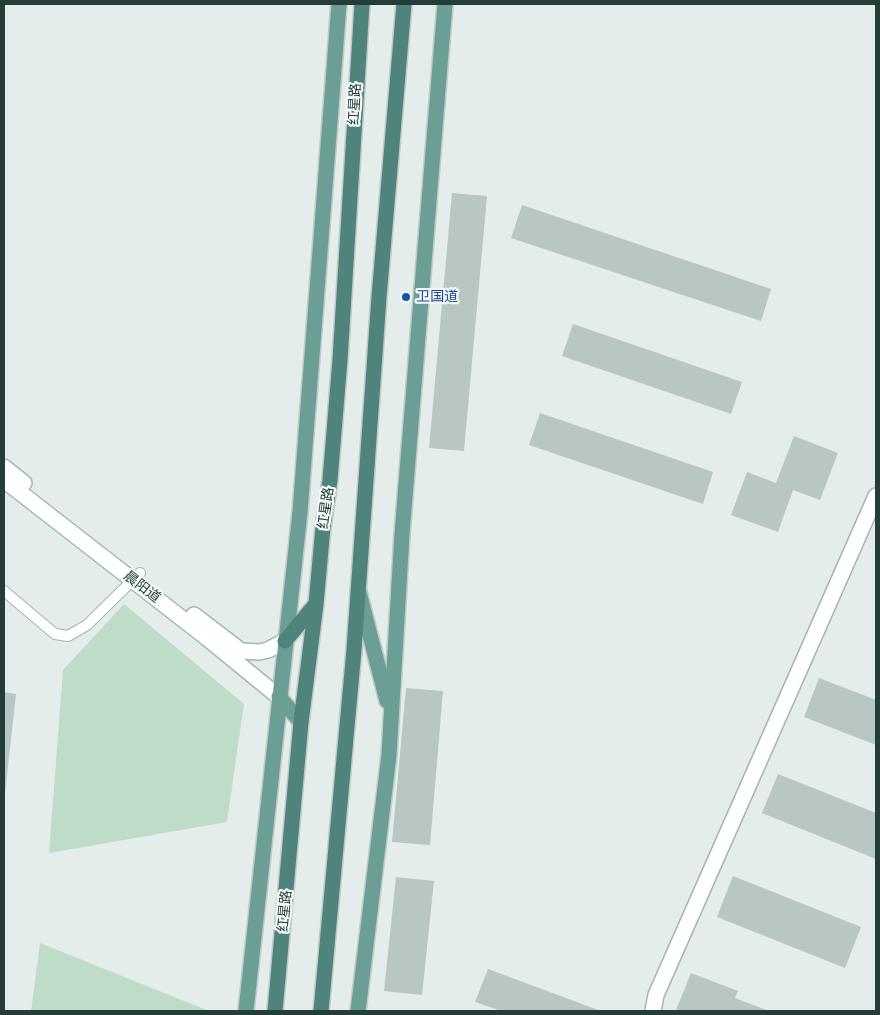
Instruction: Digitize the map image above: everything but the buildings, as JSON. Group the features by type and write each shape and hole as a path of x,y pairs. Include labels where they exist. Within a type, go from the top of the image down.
{"highway":[{"name":"红星路","path":"276,1011 301,722 330,480 340,360 362,4"},
{"path":"321,1011 359,590 379,307 404,4"},
{"path":"285,641 316,604"}],"main road":[{"path":"246,1011 301,502 339,4"},
{"path":"358,1011 389,755 402,534 445,4"},
{"name":"晨阳道","path":"4,467 279,697"},
{"name":"晨阳道","path":"4,480 241,651 268,650 285,641"},
{"path":"653,1011 656,995 876,496"},
{"path":"359,590 391,717"},
{"path":"354,650 394,652"},
{"path":"279,697 301,722"}],"lane":[{"path":"4,591 55,634 68,636 88,624 136,576"}],"green space":[{"path":"124,604 244,704 227,822 49,853 63,670"},
{"path":"40,943 209,1011 31,1011"}],"place":[{"name":"卫国道","path":"406,297"}]}
